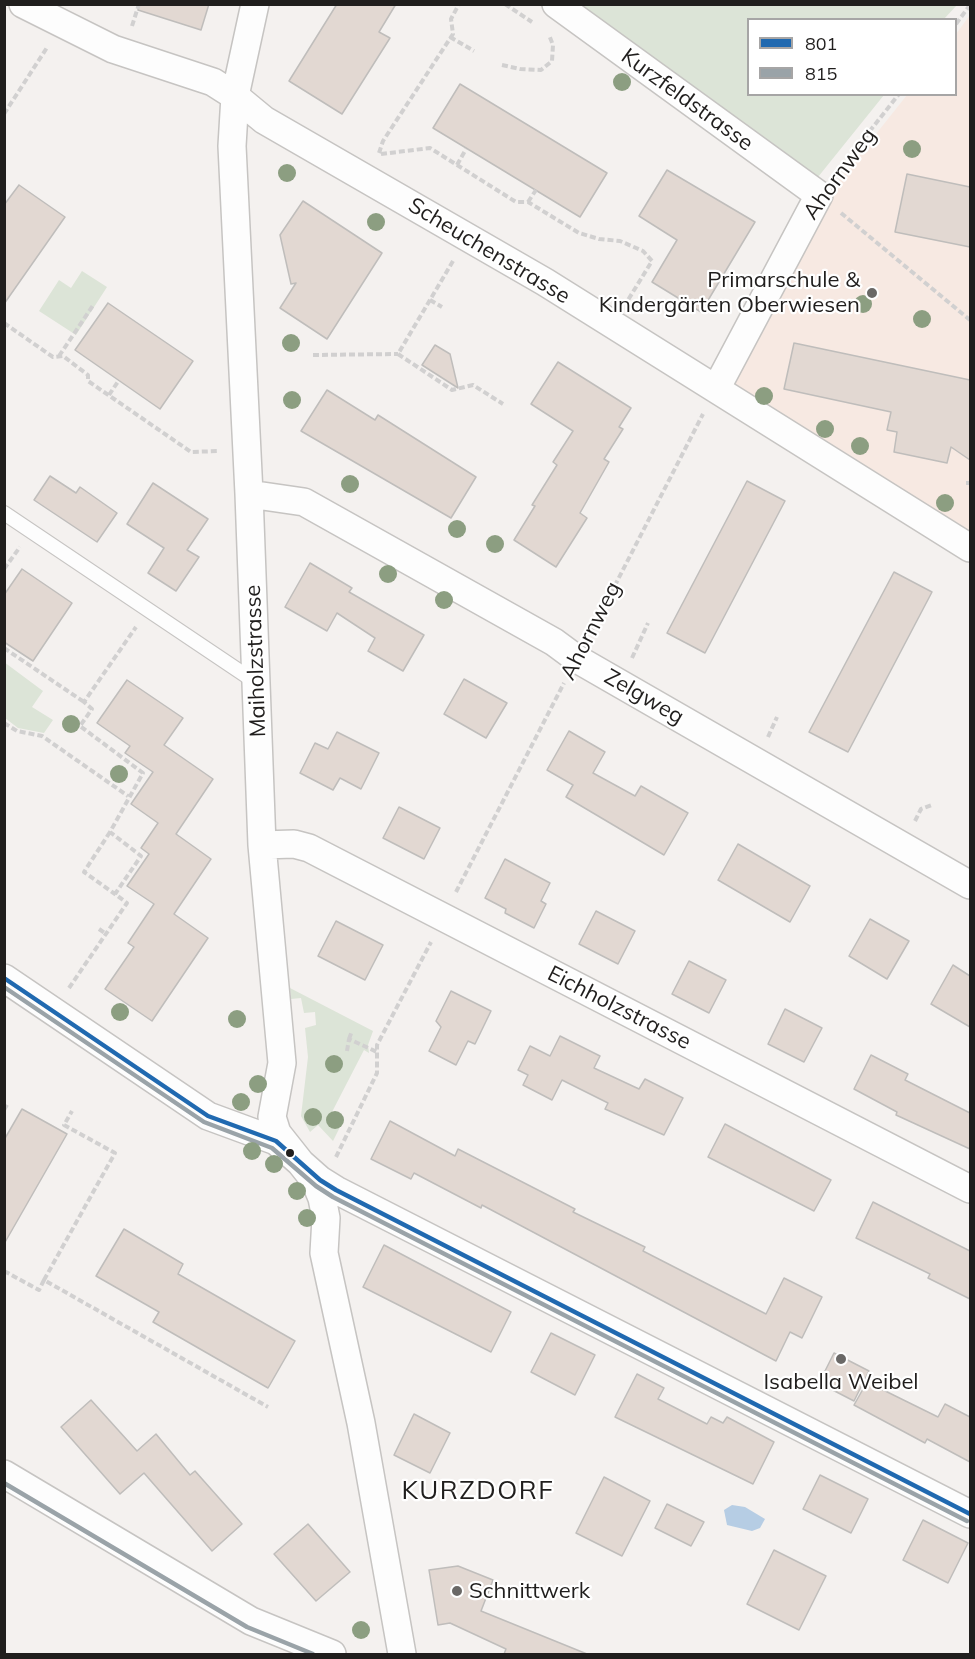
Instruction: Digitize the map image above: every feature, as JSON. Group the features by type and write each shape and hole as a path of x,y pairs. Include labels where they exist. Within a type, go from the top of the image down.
{"street":[{"name":"Scheuchenstrasse","path":"23,4 113,49 213,82 235,96 264,120 467,237 613,325 970,548"},
{"name":"Maiholzstrasse","path":"255,4 235,96 232,146 249,494 262,845 282,1063 272,1117 277,1133 289,1152 315,1181 322,1198 326,1218 324,1253 361,1423 402,1654"},
{"name":"Kurzfeldstrasse","path":"556,4 819,195"},
{"name":"Ahornweg","path":"716,389 819,195"},
{"name":"Zelgweg","path":"249,494 304,502 554,642 577,659 970,885"},
{"name":"Eichholzstrasse","path":"262,845 294,844 309,848 970,1189"},
{"path":"4,978 208,1116 264,1134 289,1152 320,1180 336,1190 970,1514"},
{"path":"4,1474 251,1621 332,1654"}],"lane":[{"path":"4,513 257,684"}],"path":[{"path":"379,154 383,141 453,34 451,19 459,4"},
{"path":"505,4 538,25"},
{"path":"957,23 970,5"},
{"path":"4,114 61,25"},
{"path":"502,65 542,70 552,61 553,45 547,31"},
{"path":"450,37 474,51"},
{"name":"Ahornweg","path":"819,195 897,96"},
{"path":"372,155 430,148 516,202 528,202 579,233 599,239 620,241 643,251 652,261 613,325"},
{"path":"457,165 466,149"},
{"path":"528,202 536,190"},
{"path":"819,195 970,320"},
{"path":"398,354 467,237"},
{"path":"430,300 442,307"},
{"path":"59,356 94,304"},
{"path":"4,323 53,357 63,356 88,375 88,381 191,452 247,451"},
{"path":"313,355 398,354 452,390 473,385 503,404"},
{"path":"109,395 119,380"},
{"name":"Ahornweg","path":"336,1190 334,1166 338,1151 377,1073 377,1045 716,389"},
{"path":"4,569 22,544"},
{"path":"620,683 648,623"},
{"path":"84,702 138,624"},
{"path":"4,648 92,709 80,726 143,773 128,796 110,832 84,872 127,903 53,1011"},
{"path":"4,723 17,731 42,736 128,796"},
{"path":"110,832 141,856 114,894"},
{"path":"99,929 106,934"},
{"path":"347,1052 352,1031"},
{"path":"350,1040 377,1052"},
{"path":"4,1110 8,1103"},
{"path":"4,1271 39,1290 115,1153 64,1125 72,1111"},
{"path":"44,1280 268,1407"}],"shaded area":[{"path":"572,5 957,5 945,18 747,18 747,96 883,96 818,177"},
{"name":"Primarschule & Kindergärten Oberwiesen","path":"970,15 970,539 726,385 822,202 906,96 957,96 957,33"},
{"path":"82,271 107,287 76,335 39,311 59,280 71,288"},
{"path":"4,662 43,691 32,707 53,720 44,733 18,728 5,718"},
{"path":"290,988 373,1031 368,1045 369,1053 364,1050 332,1112 341,1125 333,1141 318,1125 310,1132 301,1116 308,1057 305,1028 316,1025 315,1012 304,1013 301,998 291,999"}],"water":[{"path":"732,1505 745,1507 765,1519 760,1528 752,1531 727,1525 724,1510"}],"building":[{"path":"139,4 209,4 201,30 138,10"},
{"path":"337,4 396,4 379,32 390,38 342,114 289,81"},
{"path":"460,84 607,173 580,217 433,128"},
{"path":"667,170 755,222 701,312 652,282 677,240 639,216"},
{"path":"907,174 970,187 970,247 895,232"},
{"path":"19,185 65,217 4,304 4,205"},
{"path":"303,201 382,253 327,339 280,308 296,283 291,284 280,235"},
{"path":"108,303 193,361 160,409 75,350"},
{"path":"794,343 970,380 970,460 951,447 947,463 894,452 897,432 887,430 891,412 784,389"},
{"path":"435,345 450,354 458,388 422,365"},
{"path":"558,362 631,408 619,427 623,429 604,459 609,462 580,513 587,518 556,567 514,540 557,465 553,462 573,431 531,404"},
{"path":"327,390 375,420 378,415 476,477 451,518 301,431"},
{"path":"50,476 76,493 80,487 117,513 97,542 34,500"},
{"path":"747,481 785,501 705,653 667,633"},
{"path":"153,483 208,519 187,550 199,557 176,591 148,573 164,548 127,524"},
{"path":"310,563 352,588 349,592 424,635 403,671 368,651 375,638 337,613 327,631 285,607"},
{"path":"22,569 72,603 33,661 4,642 4,595"},
{"path":"894,572 932,592 848,752 809,732"},
{"path":"464,679 507,703 486,738 444,714"},
{"path":"127,680 183,718 164,745 213,779 176,834 211,859 174,914 208,938 152,1021 105,989 134,947 128,943 154,904 127,886 149,854 141,848 158,823 131,804 153,772 125,753 130,746 97,723"},
{"path":"569,731 605,752 593,773 635,796 641,786 688,813 664,855 566,797 573,785 547,770"},
{"path":"337,732 379,753 361,789 340,778 333,790 300,773 315,743 328,749"},
{"path":"399,807 440,828 424,859 383,838"},
{"path":"738,844 810,886 790,922 718,880"},
{"path":"505,859 550,883 541,901 546,904 534,928 505,913 506,909 485,898"},
{"path":"596,911 635,931 618,964 579,944"},
{"path":"870,919 909,941 887,979 849,956"},
{"path":"336,921 383,945 365,980 318,956"},
{"path":"689,961 726,980 709,1013 672,994"},
{"path":"953,965 970,976 970,1027 931,1004"},
{"path":"451,991 491,1011 475,1044 468,1041 456,1065 429,1051 441,1027 436,1021"},
{"path":"785,1009 822,1028 804,1062 768,1044"},
{"path":"560,1036 600,1056 594,1068 639,1089 645,1079 683,1098 664,1135 605,1109 608,1103 562,1080 552,1100 523,1085 528,1075 518,1070 530,1046 550,1056"},
{"path":"871,1055 908,1074 905,1080 970,1113 970,1149 896,1115 897,1112 854,1089"},
{"path":"22,1109 67,1134 4,1244 4,1140"},
{"path":"390,1121 455,1156 458,1149 575,1209 573,1212 645,1247 643,1251 766,1314 784,1278 822,1297 802,1338 790,1332 776,1361 482,1205 481,1208 414,1173 411,1179 371,1159"},
{"path":"725,1124 831,1180 814,1211 708,1157"},
{"path":"873,1202 970,1251 970,1299 928,1278 930,1274 856,1238"},
{"path":"124,1229 183,1264 178,1274 295,1341 268,1388 153,1322 159,1312 96,1276"},
{"path":"384,1245 511,1312 491,1352 363,1287"},
{"path":"551,1333 595,1355 575,1395 531,1372"},
{"path":"834,1353 869,1371 854,1401 819,1383"},
{"path":"637,1374 664,1388 658,1399 707,1424 711,1417 723,1423 727,1417 774,1442 753,1484 615,1417"},
{"path":"867,1382 938,1417 945,1404 970,1417 970,1462 927,1439 925,1443 854,1405"},
{"path":"91,1400 137,1451 156,1434 190,1475 195,1471 242,1524 212,1551 144,1473 120,1494 61,1427"},
{"path":"414,1414 450,1433 430,1473 394,1455"},
{"path":"820,1475 868,1499 851,1533 803,1509"},
{"path":"604,1477 650,1501 622,1556 576,1533"},
{"path":"667,1504 704,1522 691,1546 655,1528"},
{"path":"923,1520 968,1543 948,1583 903,1560"},
{"path":"308,1524 350,1572 316,1601 274,1554"},
{"path":"774,1550 826,1576 799,1630 747,1604"},
{"path":"458,1566 493,1580 481,1611 587,1654 504,1654 506,1649 450,1623 438,1625 429,1570"}],"transit line":[{"name":"801","path":"4,978 208,1116 276,1141 320,1180 336,1190 970,1514"},
{"name":"815","path":"4,987 204,1122 272,1148 316,1186 333,1197 967,1521"},
{"name":"815","path":"4,1483 247,1627 313,1654"}],"place":[{"name":"Primarschule & Kindergärten Oberwiesen","path":"872,293"},
{"name":"Isabella Weibel","path":"841,1359"},
{"name":"Schnittwerk","path":"457,1591"}],"district":[{"name":"KURZDORF","path":"478,1491"}]}
